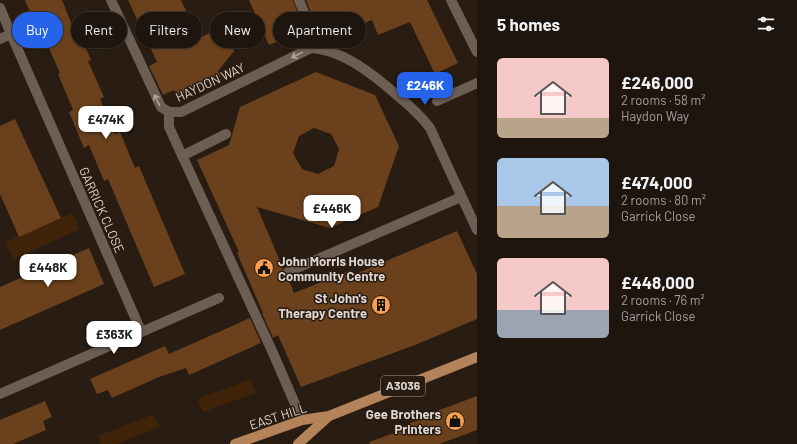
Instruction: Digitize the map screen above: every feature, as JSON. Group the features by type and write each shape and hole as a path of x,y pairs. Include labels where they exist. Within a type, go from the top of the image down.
{"main road":[{"name":"A3036","path":"298,444 329,416 477,357"},
{"name":"EAST HILL","path":"235,444 302,420 329,416"}],"street":[{"name":"HAYDON WAY","path":"111,0 161,107 169,112 181,112 311,48"},
{"path":"299,0 304,12"},
{"path":"451,0 477,52"},
{"name":"GARRICK CLOSE","path":"0,8 141,332"},
{"path":"0,39 11,34"},
{"path":"311,48 320,49 355,63 374,76 423,118 430,128 477,230"},
{"path":"437,101 477,83"},
{"path":"169,112 169,127 273,353 302,420"},
{"path":"182,156 226,134"},
{"path":"288,272 461,197"},
{"path":"0,394 219,298"}],"shaded area":[{"path":"72,213 80,229 13,260 6,242"},
{"path":"251,379 256,393 203,412 197,399"},
{"path":"154,414 160,427 116,444 101,444 98,436"}],"building":[{"path":"25,0 62,0 71,22 71,48 86,48 91,60 88,61 104,97 100,99 115,134 120,132 135,168 139,166 185,274 154,287 108,179 104,181 89,145 84,148 69,112 73,110 58,74 60,73 49,48 63,48 63,12 30,12"},
{"path":"128,0 181,0 187,12 135,12 135,15"},
{"path":"249,0 293,0 297,12 273,12 273,43 269,45 265,36 265,12 254,12"},
{"path":"306,0 427,0 458,63 435,74 410,22 378,35 372,20 366,22 366,12 311,12"},
{"path":"210,33 210,48 233,48 234,51 218,71 221,76 177,96 174,90 163,95 149,66 157,62 150,48 202,48 202,37"},
{"path":"316,72 375,95 399,146 378,207 330,228 257,207 283,268 282,275 288,278 294,293 351,270 353,275 457,231 477,274 477,319 415,345 301,387 278,335 273,338 237,253 239,252 197,160 229,145 240,107","holes":["314,128 331,134 339,149 334,166 318,174 302,169 293,153 299,136"]},
{"path":"15,119 61,218 19,237 0,194 0,126"},
{"path":"89,248 104,284 0,330 0,287"},
{"path":"250,318 261,343 189,375 186,368 159,377 112,398 108,390 97,394 90,379 165,346 169,354"},
{"path":"477,396 477,430 439,444 370,444 369,442 411,427 410,423 419,420 418,418"},
{"path":"45,401 52,417 43,421 46,430 13,444 0,444 0,420"}],"place":[{"name":"John Morris House Community Centre","path":"264,268"},
{"name":"St John's Therapy Centre","path":"381,305"},
{"name":"Gee Brothers Printers","path":"455,421"}]}
